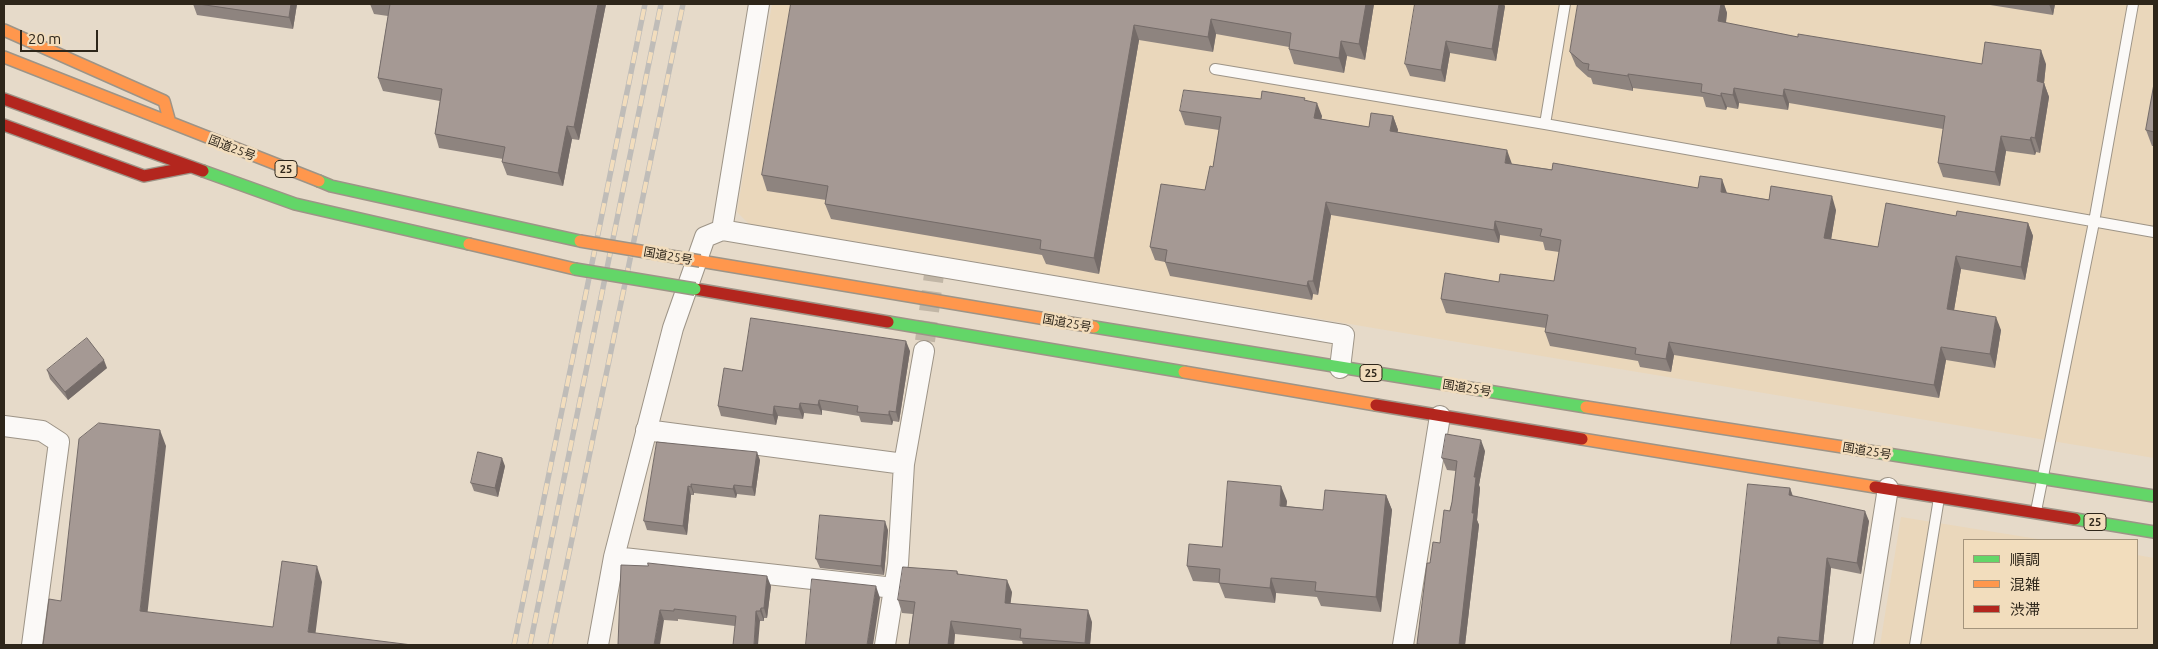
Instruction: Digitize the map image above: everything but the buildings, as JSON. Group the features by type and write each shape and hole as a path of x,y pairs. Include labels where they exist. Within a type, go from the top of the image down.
{"highway":[{"path":"4,30 164,101 171,124"},
{"name":"国道25号","path":"4,57 330,186 580,241 1340,368 2154,496"},
{"name":"25","path":"4,99 295,204 575,269 1440,416 2154,532"},
{"path":"4,125 144,176 192,166"}],"street":[{"path":"722,230 759,4"},
{"path":"598,645 614,557 673,328 705,237 722,230 1344,335 1340,368"},
{"path":"884,645 898,564 904,464 924,351"},
{"path":"1403,645 1440,416"},
{"path":"4,426 42,431 59,442 32,645"},
{"path":"646,430 904,464"},
{"path":"1863,645 1888,488"},
{"path":"614,557 894,588"}],"lane":[{"path":"1545,124 1564,4"},
{"path":"2036,512 2094,222 2133,4"},
{"path":"1215,69 1545,124 2154,232"},
{"path":"1914,645 1939,497"}],"shaded area":[{"path":"772,4 2154,4 2154,458 749,224 737,212"},
{"path":"1901,517 2038,539 1963,539 1963,629 2138,629 2138,555 2154,558 2154,645 1880,645"}],"tunnel":[{"path":"925,341 935,267"}],"railway":[{"path":"514,645 645,4"},
{"path":"530,645 661,4"},
{"path":"550,645 683,4"}],"traffic: fast":[{"path":"203,171 295,204 469,244"},
{"path":"319,181 331,186 580,241"},
{"path":"575,269 695,289"},
{"path":"888,322 1184,372"},
{"path":"1094,327 1586,407"},
{"path":"1862,450 2154,496"},
{"path":"2075,519 2154,532"}],"traffic: slow":[{"path":"4,30 164,101 169,119"},
{"path":"4,57 319,181"},
{"path":"580,241 700,261"},
{"path":"469,244 575,269"},
{"path":"700,261 1094,327"},
{"path":"1184,372 1376,405"},
{"path":"1586,407 1862,450"},
{"path":"1582,439 1875,487"}],"traffic: jam":[{"path":"4,99 203,171"},
{"path":"4,125 144,176 190,167"},
{"path":"695,289 888,322"},
{"path":"1376,405 1582,439"},
{"path":"1875,487 2075,519"}]}
